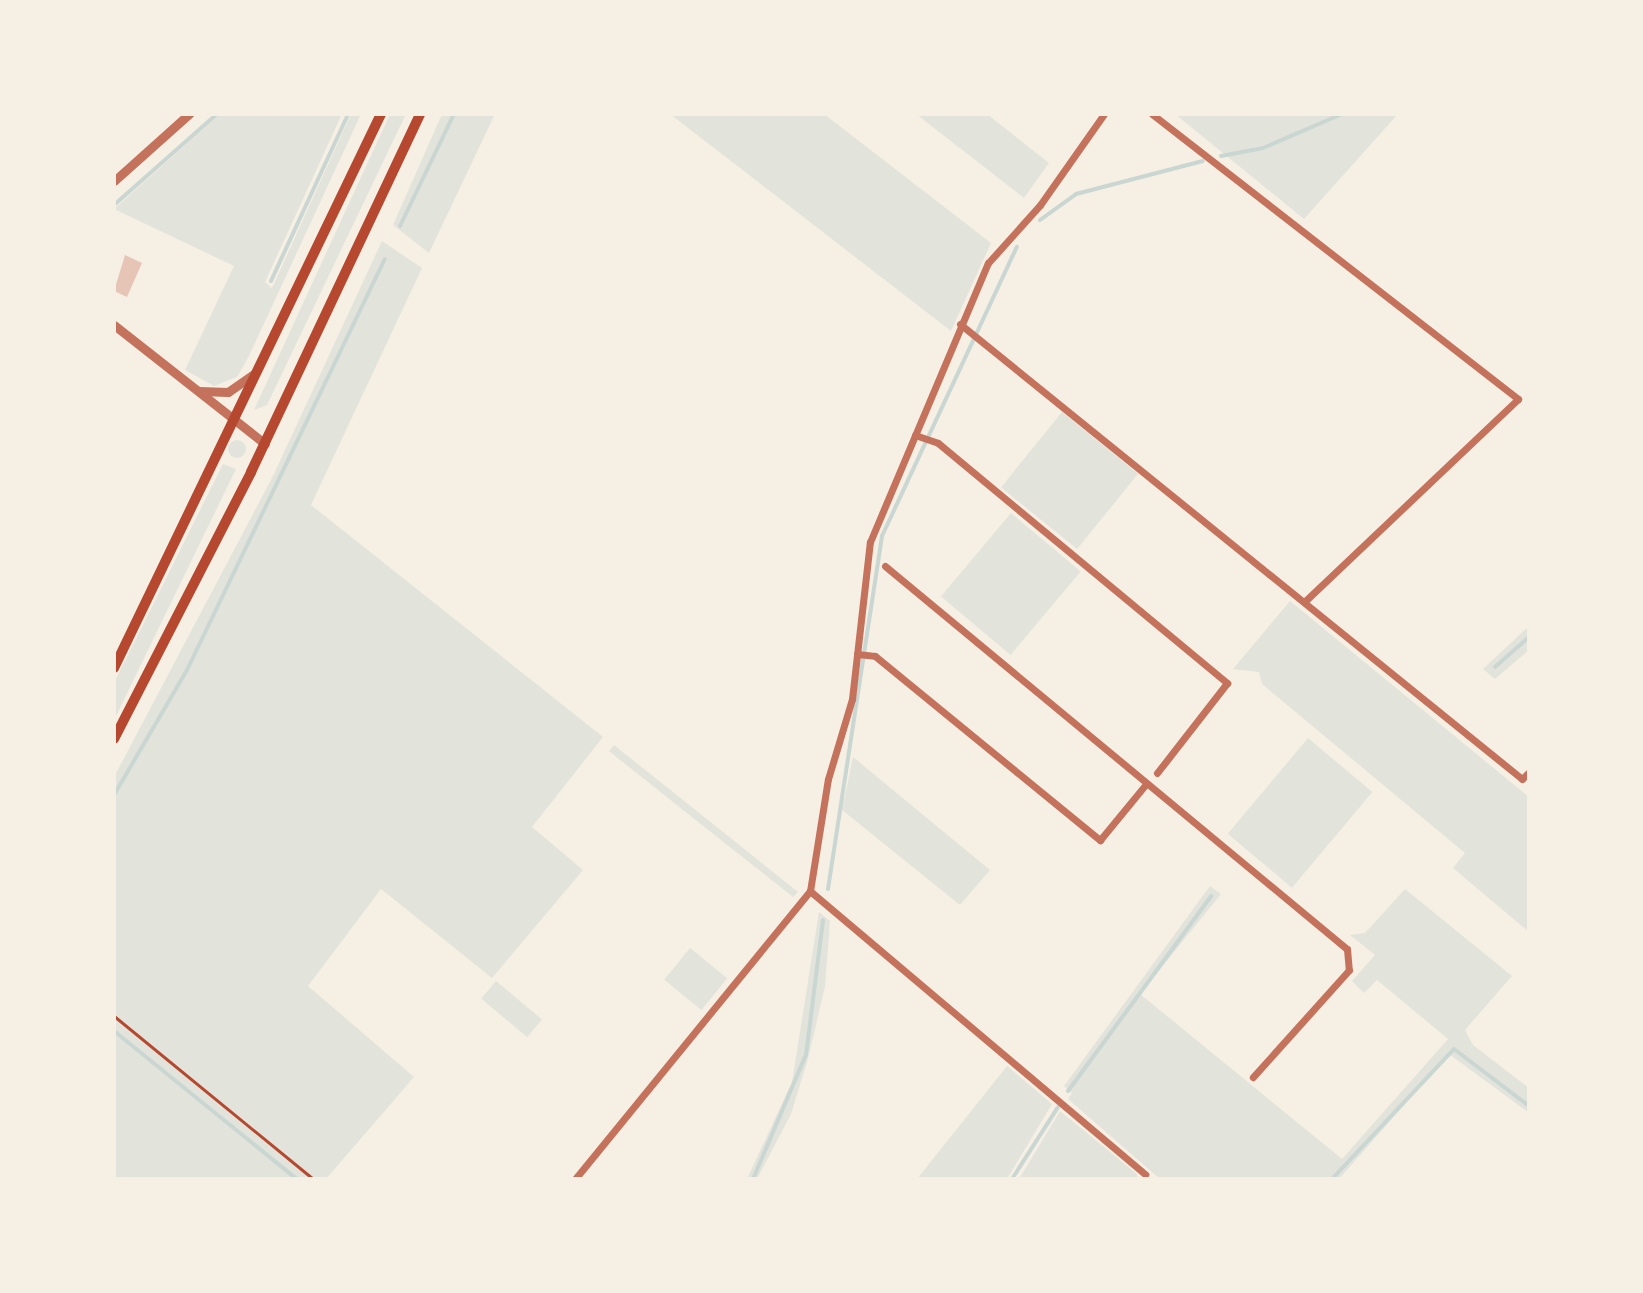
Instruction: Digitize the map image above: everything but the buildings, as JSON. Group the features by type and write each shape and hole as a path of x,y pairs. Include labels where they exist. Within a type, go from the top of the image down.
{"main road":[{"path":"114,668 236,421 381,114"},
{"path":"114,739 265,444 420,114"}],"street":[{"path":"114,181 189,114"},
{"path":"575,1179 810,891 860,654 870,542 997,249 1040,205 1104,114"},
{"path":"1152,114 1518,399 1305,601"},
{"path":"114,325 265,444"},
{"path":"964,326 982,335 1522,779 1529,772"},
{"path":"192,389 228,392 260,369"},
{"path":"915,435 938,443 1227,683 1157,773"},
{"path":"885,566 1345,946 1349,970 1253,1077"},
{"path":"860,654 875,656 1100,840 1146,784"},
{"path":"810,891 1058,1095 1145,1174"}],"path":[{"path":"114,1016 313,1179"}],"shaded area":[{"path":"220,114 342,114 265,282 272,288 351,114 361,114 249,356 237,377 214,386 185,370 234,266 114,209"},
{"path":"390,114 406,114 267,405 254,410"},
{"path":"442,114 495,114 429,253 393,225"},
{"path":"670,114 824,114 991,243 951,331"},
{"path":"916,114 987,114 1049,163 1024,198"},
{"path":"1175,114 1398,114 1304,219"},
{"path":"382,241 422,268 311,505 603,737 532,827 583,870 492,978 381,889 308,986 414,1077 326,1179 114,1179 114,777 273,476"},
{"path":"1062,412 1138,474 1077,549 1001,487"},
{"path":"237,440 246,449 237,458 228,449"},
{"path":"223,464 236,469 114,720 114,683"},
{"path":"1011,513 1081,571 1011,655 941,596"},
{"path":"1290,601 1529,797 1529,932 1453,868 1465,853 1262,684 1259,672 1233,669"},
{"path":"1529,626 1529,650 1495,679 1483,669"},
{"path":"1308,738 1372,792 1292,888 1228,834"},
{"path":"614,745 798,892 793,897 609,751"},
{"path":"853,757 990,870 960,905 842,810"},
{"path":"1210,886 1221,894 1140,994 1342,1159 1448,1039 1377,980 1364,993 1352,981 1375,955 1350,935 1365,933 1405,889 1512,976 1465,1030 1473,1045 1529,1088 1529,1113 1449,1054 1339,1179 1160,1179 1068,1099 1072,1093 1064,1086"},
{"path":"819,912 830,921 825,986 808,1059 791,1114 757,1179 747,1179 792,1082"},
{"path":"690,948 727,978 702,1010 664,980"},
{"path":"496,981 542,1020 527,1037 481,999"},
{"path":"1007,1066 1052,1104 1007,1179 917,1179"},
{"path":"1060,1111 1137,1174 1138,1179 1019,1179"}],"waterway":[{"path":"114,205 217,114"},
{"path":"271,281 348,114"},
{"path":"400,226 454,114"},
{"path":"1221,156 1263,148 1342,114"},
{"path":"1040,220 1076,194 1203,161"},
{"path":"828,889 882,536 1017,247"},
{"path":"114,795 187,670 385,259"},
{"path":"1495,667 1529,637"},
{"path":"1068,1091 1211,896"},
{"path":"753,1179 806,1055 823,920"},
{"path":"114,1031 297,1179"},
{"path":"1332,1179 1454,1049 1529,1106"},
{"path":"1012,1179 1058,1107"}]}
